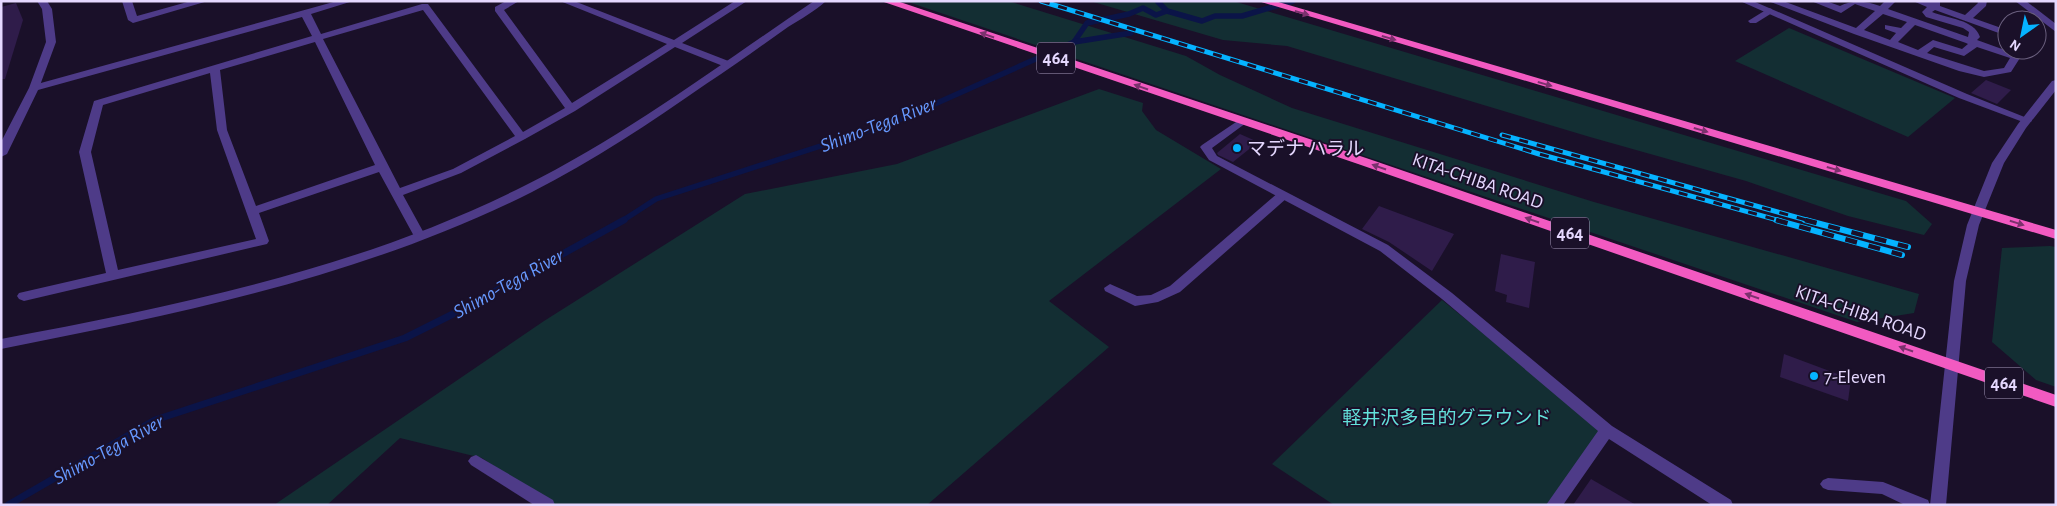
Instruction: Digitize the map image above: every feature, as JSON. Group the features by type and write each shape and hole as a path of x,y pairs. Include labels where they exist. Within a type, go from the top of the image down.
{"highway":[{"name":"KITA-CHIBA ROAD","path":"886,1 1187,102 2056,401"},
{"path":"1263,1 2056,235"}],"street":[{"path":"1,154 34,88 51,42 47,9 42,1"},
{"path":"127,1 133,20 203,1"},
{"path":"34,88 348,1"},
{"path":"514,1 498,9 571,109"},
{"path":"565,1 727,64"},
{"path":"396,194 457,171 522,137 571,109 742,1"},
{"path":"1,344 198,304 281,282 419,235 487,208 568,168 601,149 821,1"},
{"path":"1745,1 1773,4 1797,10 1962,69 1984,74 2007,70 2014,60"},
{"path":"1797,10 1811,1"},
{"path":"1816,1 1841,10 1854,1 1972,42 1997,49"},
{"path":"1857,32 1891,1"},
{"path":"1918,1 1936,4 1997,30"},
{"path":"1967,18 1983,4 1982,1"},
{"path":"2020,1 2056,29"},
{"path":"1753,21 1773,4"},
{"path":"1773,4 1963,96 2027,120"},
{"path":"1919,54 1933,42 1964,53 1976,37 1973,31 1966,26 1929,16 1927,12 1936,4"},
{"path":"113,276 85,152 98,103 425,6 522,137"},
{"path":"306,14 382,167 419,235"},
{"path":"1891,44 1914,22"},
{"path":"1888,27 1903,32"},
{"path":"24,296 263,241 222,130 215,68"},
{"path":"1938,505 1960,281 1978,211 1998,163 2027,120 2056,83"},
{"path":"1242,121 1206,147 1213,158 1384,248 1447,296 1607,430 1725,505"},
{"path":"252,211 382,167"},
{"path":"1110,288 1135,301 1153,299 1175,288 1283,195"},
{"path":"1554,505 1607,430"},
{"path":"476,461 547,505"},
{"path":"1828,484 1883,488 1922,505"}],"green space":[{"path":"905,1 1008,1 1186,56 1220,75 1292,108 1594,202 1919,294 1914,313 1857,322"},
{"path":"1090,1 1233,1 1906,201 1932,224 1924,235 1848,216 1746,181 1590,137 1287,46 1223,40"},
{"path":"1789,28 1955,98 1908,137 1735,61"},
{"path":"1099,89 1143,103 1142,111 1156,130 1221,169 1049,301 1109,347 927,505 552,505 482,458 400,438 327,505 274,505 544,321 745,194 897,164"},
{"path":"2056,247 2056,387 2036,380 1992,342 2002,248"},
{"name":"軽井沢多目的グラウンド","path":"1442,300 1597,426 1599,436 1548,505 1334,505 1272,464"}],"building":[{"path":"16,3 23,20 5,79 1,79 1,7"},
{"path":"1986,80 2011,90 1997,104 1971,93"},
{"path":"1240,134 1258,142 1233,162 1218,155 1217,153"},
{"path":"1379,206 1454,234 1432,271 1389,242 1362,229"},
{"path":"1501,254 1535,262 1529,308 1506,302 1507,295 1495,291"},
{"path":"1784,354 1851,379 1848,401 1780,377"},
{"path":"1591,479 1636,505 1573,505"}],"waterway":[{"path":"1160,1 1158,2 1167,11"},
{"path":"1167,11 1202,21 1215,16 1242,16 1293,1"},
{"path":"1074,42 1087,23 1129,14 1143,8 1156,15 1167,11"},
{"path":"1074,42 1131,33"},
{"name":"Shimo-Tega River","path":"622,221 656,199 892,123 1074,42"},
{"name":"Shimo-Tega River","path":"8,505 155,420 405,338 465,308 624,220"}],"railway":[{"path":"1041,1 1539,154 1781,221"},
{"path":"1502,135 1810,221"},
{"path":"1776,220 1902,255"},
{"path":"1805,220 1908,247"}],"place":[{"name":"マデナ ハラル","path":"1237,148"},
{"name":"7-Eleven","path":"1814,376"}]}
